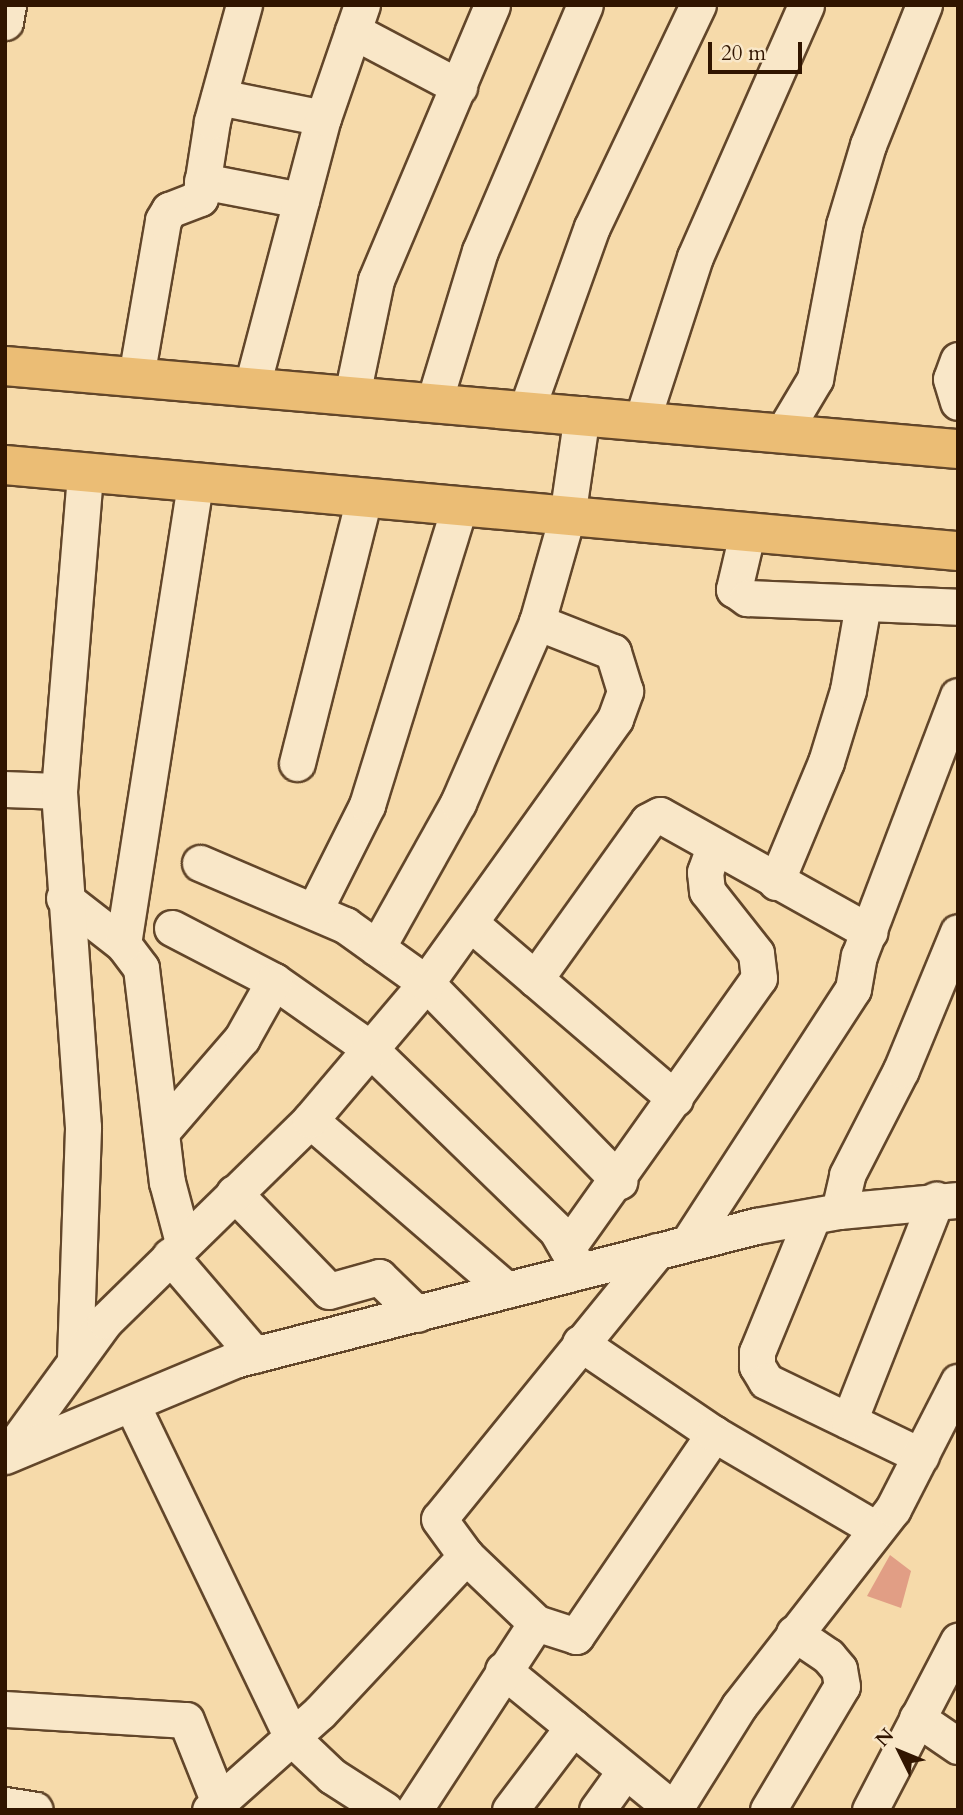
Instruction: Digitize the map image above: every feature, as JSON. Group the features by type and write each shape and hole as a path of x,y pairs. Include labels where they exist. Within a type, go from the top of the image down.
{"main road":[{"path":"5,366 784,431 958,449"},
{"path":"5,465 958,551"}],"street":[{"path":"5,22 8,5"},
{"path":"136,377 163,220 179,204 197,202 219,97 244,5"},
{"path":"434,402 471,277 585,5"},
{"path":"526,411 592,227 698,5"},
{"path":"642,420 695,257 806,5"},
{"path":"784,431 816,379 844,225 868,145 924,5"},
{"path":"352,395 376,280 459,87 489,6"},
{"path":"252,386 324,118 358,18 459,87"},
{"path":"219,97 324,118"},
{"path":"202,181 301,200"},
{"path":"958,360 951,380 958,402"},
{"path":"377,948 458,803 537,622 567,517 582,414"},
{"path":"75,1358 83,1127 64,898 59,791 85,472"},
{"path":"123,944 195,482"},
{"path":"297,763 364,498"},
{"path":"314,911 367,805 459,507"},
{"path":"747,534 734,589 747,598 958,607"},
{"path":"776,882 826,762 848,690 863,604"},
{"path":"7,1455 75,1358 176,1249 310,1120 368,1047 426,983 615,719 625,691 613,652 537,622"},
{"path":"714,1434 576,1636 536,1623 466,1556 443,1528 442,1510 580,1343 673,1247 853,989 869,932 958,696"},
{"path":"5,789 59,791"},
{"path":"536,979 648,821 660,815 869,932"},
{"path":"574,1259 619,1181 759,978 762,965 707,891 705,872 714,847"},
{"path":"200,863 314,911 377,948 426,983 619,1181"},
{"path":"64,898 123,944 141,968 176,1249 256,1355"},
{"path":"470,923 675,1099"},
{"path":"172,928 274,981 368,1047 574,1259"},
{"path":"921,1456 766,1381 757,1366 757,1352 901,1070 958,932"},
{"path":"161,1132 242,1038 274,981"},
{"path":"310,1120 507,1290"},
{"path":"234,1193 329,1291 380,1277 416,1314"},
{"path":"7,1455 256,1355 507,1290 574,1259 673,1247 826,1214 947,1200"},
{"path":"849,1421 947,1200"},
{"path":"580,1343 714,1434 876,1529"},
{"path":"503,1670 674,1810 739,1706 876,1529 921,1456 958,1382"},
{"path":"132,1405 292,1738 332,1776 385,1810"},
{"path":"5,1709 186,1720 214,1805 292,1738 466,1556"},
{"path":"414,1810 536,1623"},
{"path":"768,1810 842,1686 839,1669 828,1656 794,1633"},
{"path":"870,1810 958,1641"},
{"path":"917,1718 958,1746"},
{"path":"510,1810 572,1727"},
{"path":"597,1810 625,1771"},
{"path":"5,1805 35,1810"}],"building":[{"path":"890,1555 911,1571 901,1608 867,1596"}]}
